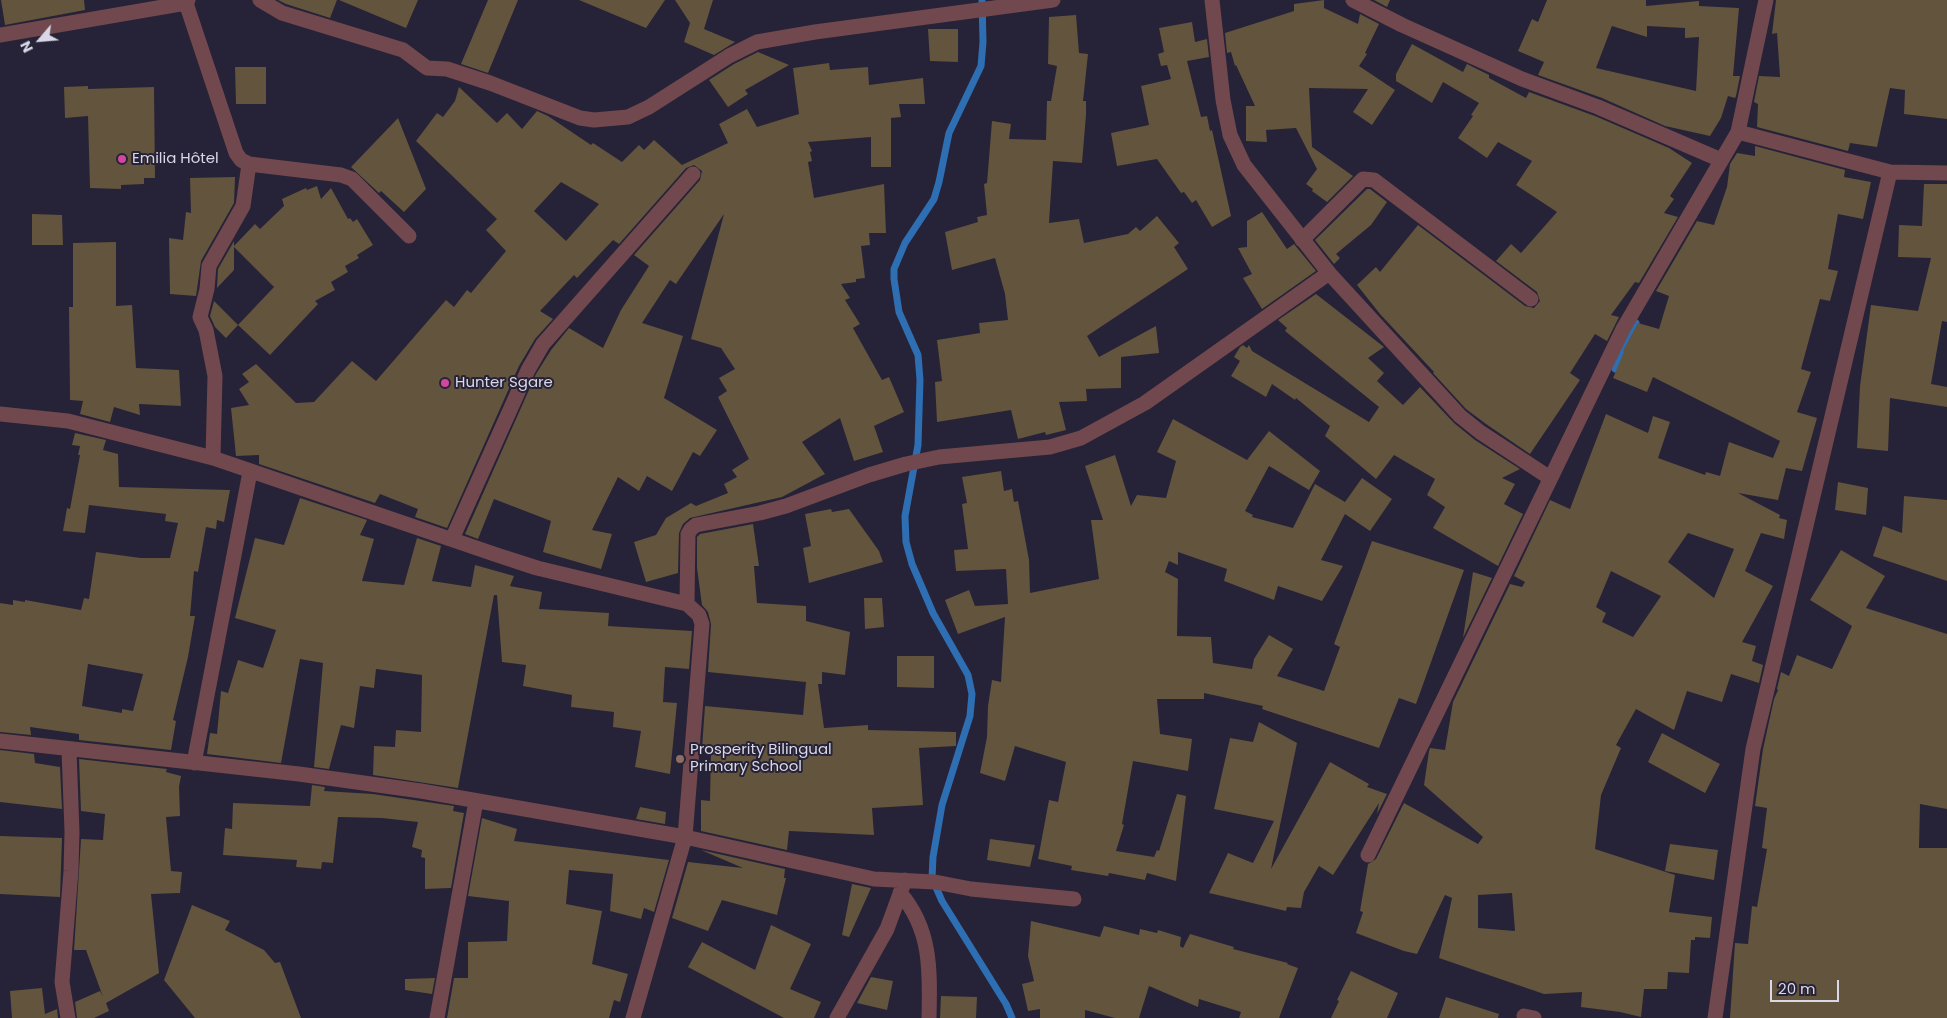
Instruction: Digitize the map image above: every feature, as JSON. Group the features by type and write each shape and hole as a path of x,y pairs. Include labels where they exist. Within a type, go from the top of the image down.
{"street":[{"path":"260,0 282,13 403,50 427,68 447,69 490,83 580,118 594,120 628,117 649,107 729,56 757,42 815,32 1053,0"},
{"path":"1212,0 1230,135 1244,165 1329,273 1460,416 1480,432 1550,478"},
{"path":"1353,0 1402,25 1514,76 1598,108 1721,160"},
{"path":"1368,855 1623,329 1738,132 1766,0"},
{"path":"0,35 187,1 236,153 241,160 249,164 341,175 352,179 409,236"},
{"path":"1738,132 1890,172 1947,173"},
{"path":"213,458 215,376 206,330 200,317 207,289 209,266 243,206 249,164"},
{"path":"1715,1018 1753,749 1890,172"},
{"path":"452,539 528,370 543,344 694,174"},
{"path":"1302,240 1363,179 1374,180 1531,299"},
{"path":"687,604 688,534 696,525 786,506 869,475 906,464 939,457 1050,446 1081,438 1145,403 1329,273"},
{"path":"0,414 68,421 213,458 537,568 687,604 699,615 702,624 685,836 633,1018"},
{"path":"194,763 250,472"},
{"path":"0,741 300,774 421,791 685,836 903,887 935,882 971,889 1074,899"},
{"path":"68,1018 62,982 71,871 70,750"},
{"path":"437,1018 476,801"},
{"path":"837,1018 887,929 903,887"},
{"path":"903,887 923,931 930,985 929,1018"}],"building":[{"path":"1,0 84,0 85,10 5,25"},
{"path":"278,0 337,0 330,18"},
{"path":"339,0 418,0 406,28"},
{"path":"488,0 518,0 488,73 461,64"},
{"path":"579,0 665,0 646,28"},
{"path":"675,0 713,0 704,29 735,42 714,55 684,42 690,23"},
{"path":"1324,0 1324,8 1358,24 1360,14 1379,24 1365,53 1367,54 1359,66 1395,90 1372,125 1353,112 1368,89 1309,88 1312,147 1353,176 1327,202 1306,184 1317,169 1296,128 1266,130 1267,142 1246,141 1246,106 1255,106 1235,66 1231,52 1227,53 1225,33 1294,11 1294,4"},
{"path":"1374,0 1390,0 1387,7"},
{"path":"1547,0 1646,0 1646,6 1699,1 1699,6 1739,8 1733,76 1740,76 1736,96 1735,98 1728,96 1721,118 1710,136 1665,126 1602,98 1538,75 1544,62 1518,51 1532,19 1538,22","holes":["1612,26 1647,37 1647,26 1685,28 1685,38 1699,37 1696,91 1596,68"]},
{"path":"1776,0 1947,0 1947,119 1904,114 1905,90 1890,88 1877,147 1850,143 1848,151 1757,127 1758,104 1754,102 1759,76 1780,77 1777,33 1772,34"},
{"path":"1076,15 1079,53 1088,54 1083,101 1086,101 1086,115 1082,163 1053,161 1049,223 1079,219 1084,243 1128,234 1136,227 1140,231 1157,216 1179,243 1174,247 1188,269 1087,336 1099,357 1156,326 1159,353 1121,357 1121,388 1086,389 1087,401 1059,402 1066,430 1046,435 1045,432 1018,439 1011,410 937,422 935,382 942,381 937,340 980,333 979,323 1008,320 1005,294 995,258 952,270 945,232 978,222 977,217 987,215 984,184 987,183 992,121 1011,124 1009,139 1046,140 1047,101 1051,101 1057,66 1048,64 1049,17"},
{"path":"1192,22 1195,42 1207,39 1209,57 1187,61 1201,117 1207,116 1210,131 1212,130 1231,216 1212,227 1196,200 1192,203 1184,192 1181,193 1157,159 1117,166 1111,133 1149,125 1141,86 1171,79 1167,65 1161,66 1158,54 1164,52 1159,28"},
{"path":"928,29 958,29 958,62 930,61"},
{"path":"1412,44 1463,72 1467,64 1526,98 1529,92 1595,116 1669,148 1692,163 1670,196 1674,199 1664,213 1678,217 1639,283 1635,282 1611,315 1619,317 1607,341 1595,334 1570,373 1580,380 1530,454 1466,409 1380,314 1357,285 1376,267 1380,272 1418,225 1525,306 1534,308 1540,301 1537,292 1496,261 1511,244 1521,253 1557,212 1516,185 1532,161 1498,142 1487,158 1458,138 1473,116 1471,115 1479,103 1443,82 1432,103 1396,81 1396,74"},
{"path":"758,52 789,65 745,90 748,94 728,107 709,80"},
{"path":"829,63 830,70 868,67 869,85 923,78 925,104 899,104 901,117 891,118 891,167 871,167 871,137 808,142 812,151 810,152 812,161 808,162 814,198 884,184 886,233 869,233 870,245 861,246 865,278 856,279 856,282 841,284 850,298 845,300 860,324 853,328 882,380 889,377 904,412 874,426 883,452 854,461 840,418 802,442 825,474 782,497 690,518 683,524 679,533 678,573 646,582 634,542 656,535 666,518 691,503 696,506 728,493 724,484 737,477 732,470 749,459 718,397 727,391 719,378 735,369 721,348 691,339 724,214 676,284 670,280 642,323 683,336 664,398 717,430 700,456 693,452 672,491 647,476 639,491 618,477 592,530 612,534 601,569 543,552 551,521 494,499 478,539 465,534 536,374 551,350 569,328 603,348 621,310 649,266 634,255 700,180 702,171 694,165 686,168 619,244 613,240 577,278 574,275 540,311 553,319 535,339 519,366 447,528 415,517 418,509 380,494 375,503 259,464 259,455 236,456 231,408 249,405 239,389 249,382 242,374 256,364 296,403 314,402 352,361 376,381 446,300 454,307 467,290 471,293 506,251 486,230 497,219 416,141 437,113 443,117 455,101 459,87 497,123 507,113 522,129 537,111 622,162 639,145 644,150 654,140 682,165 728,143 719,124 747,109 757,127 799,114 793,68","holes":["561,182 599,204 566,241 534,211"]},
{"path":"235,67 266,67 266,104 236,104"},
{"path":"88,86 88,89 154,87 155,178 144,178 144,184 121,185 121,189 90,188 88,116 65,118 64,87"},
{"path":"398,118 426,189 404,212 381,191 379,193 351,167"},
{"path":"1755,146 1845,170 1844,177 1871,182 1863,219 1838,214 1828,269 1838,271 1830,301 1820,299 1801,369 1811,372 1797,412 1817,418 1802,471 1786,468 1778,500 1738,493 1780,515 1779,518 1787,520 1784,539 1761,533 1745,571 1773,586 1742,642 1756,646 1752,661 1763,665 1759,683 1731,674 1722,702 1687,691 1674,730 1636,709 1616,745 1621,748 1601,795 1595,849 1675,875 1669,912 1712,917 1710,938 1695,937 1695,940 1691,940 1689,973 1668,972 1667,989 1644,989 1641,1017 1581,1007 1582,992 1544,994 1439,958 1452,898 1445,895 1417,954 1356,933 1363,912 1360,911 1368,864 1376,859 1404,803 1478,844 1483,837 1424,785 1429,751 1430,748 1445,750 1453,702 1510,584 1522,587 1525,582 1514,576 1550,500 1570,509 1606,414 1648,433 1653,416 1670,422 1658,458 1705,475 1706,472 1720,476 1729,442 1773,458 1780,441 1653,377 1647,392 1613,378 1623,351 1638,323 1659,329 1669,296 1656,291 1697,221 1714,225 1727,187 1730,164 1737,153 1755,156","holes":["1688,533 1734,549 1714,598 1668,562","1611,571 1661,596 1633,637 1602,622 1606,613 1596,607","1512,893 1515,931 1478,928 1478,895"]},
{"path":"235,177 234,203 201,261 196,296 170,294 169,238 183,240 186,212 191,213 190,178"},
{"path":"1924,184 1947,184 1947,322 1942,321 1931,384 1947,387 1947,407 1890,398 1888,451 1857,448 1860,386 1871,305 1918,311 1931,258 1898,257 1899,225 1922,226"},
{"path":"317,186 321,199 331,188 348,219 350,218 353,222 357,219 373,245 357,255 359,258 345,266 348,272 331,282 335,290 315,301 318,304 270,355 238,325 274,287 234,247 234,270 217,288 218,269 234,241 234,246 255,224 260,229 284,206 282,199 306,188 307,190"},
{"path":"1367,189 1370,189 1387,202 1371,225 1336,254 1340,258 1334,264 1315,240"},
{"path":"1262,212 1287,249 1294,244 1316,271 1262,309 1243,278 1252,274 1238,248 1247,247 1247,221"},
{"path":"32,214 62,215 63,245 32,245"},
{"path":"116,242 116,306 132,305 136,368 179,370 181,406 139,404 140,415 114,407 110,422 80,414 83,401 70,400 69,307 73,307 73,243"},
{"path":"1316,294 1384,347 1368,358 1384,373 1377,381 1403,405 1420,387 1454,423 1475,440 1520,469 1502,478 1515,484 1504,504 1523,514 1498,566 1433,528 1445,507 1427,495 1435,479 1394,455 1376,479 1325,436 1330,426 1296,398 1295,400 1272,384 1266,397 1231,376 1240,361 1234,357 1240,347 1243,345 1247,348 1249,345 1252,351 1369,422 1379,407 1285,331 1287,328 1278,320"},
{"path":"214,301 238,325 226,338 215,327 210,316"},
{"path":"1173,419 1247,460 1269,431 1320,471 1309,490 1269,466 1245,511 1253,515 1252,517 1293,528 1315,484 1345,502 1362,478 1392,499 1370,531 1345,514 1321,560 1343,566 1322,601 1278,586 1274,600 1224,581 1227,569 1178,552 1178,565 1169,561 1165,572 1178,579 1177,636 1211,637 1213,663 1252,669 1254,659 1269,635 1293,649 1277,676 1324,691 1340,647 1334,644 1372,541 1464,570 1416,704 1399,698 1379,748 1262,709 1263,706 1204,693 1204,699 1157,699 1160,734 1192,739 1188,771 1133,761 1122,824 1124,825 1116,851 1154,857 1157,850 1159,851 1177,794 1186,796 1176,881 1147,873 1145,880 1109,873 1108,876 1071,870 1072,866 1038,859 1049,800 1058,802 1066,762 1015,746 1005,781 980,773 987,737 988,706 992,680 1001,682 1005,617 958,634 945,600 969,590 975,606 1008,604 1006,569 956,571 954,550 968,549 962,504 967,503 962,477 1001,471 1004,491 1012,489 1014,502 1018,501 1029,560 1030,593 1099,579 1091,520 1103,520 1085,466 1115,455 1131,506 1137,495 1166,498 1176,461 1157,452"},
{"path":"75,433 106,440 103,450 118,454 119,487 230,490 224,522 217,520 216,529 206,527 198,572 194,571 190,616 195,616 188,657 173,720 176,721 171,750 79,740 79,734 30,727 31,735 0,732 0,603 13,605 13,600 25,602 25,600 81,610 84,598 89,599 96,552 141,558 170,558 178,523 165,521 166,514 89,505 85,533 63,531 67,508 70,509 80,455 78,455 80,446 72,445","holes":["88,664 143,674 133,711 122,709 122,713 82,706"]},
{"path":"1838,482 1868,488 1866,515 1835,510"},
{"path":"1904,496 1947,500 1947,581 1873,556 1883,526 1902,533"},
{"path":"300,498 367,520 360,535 374,539 362,581 404,585 417,538 441,546 432,581 471,587 475,565 514,576 510,586 542,592 539,609 609,613 608,626 692,631 689,669 665,667 663,702 677,703 670,774 635,767 641,731 613,727 614,712 571,707 572,695 523,686 526,665 502,662 497,595 494,595 458,788 373,775 374,746 395,747 396,730 421,732 422,675 376,669 374,688 360,686 354,728 341,725 329,769 314,767 323,663 300,659 281,763 207,754 210,733 217,734 221,691 228,693 238,660 263,668 276,630 235,618 255,538 284,545"},
{"path":"831,509 832,512 849,509 879,551 883,562 809,583 803,548 811,546 805,514"},
{"path":"753,524 759,566 754,566 757,603 806,606 806,621 850,632 845,675 822,672 822,684 818,684 824,728 868,725 868,730 956,732 956,746 919,748 923,805 872,808 874,835 789,831 787,850 701,831 701,800 710,801 711,749 702,748 705,706 803,715 806,682 708,672 711,624 708,612 702,605 697,568 697,537 700,534"},
{"path":"1841,550 1885,576 1866,608 1947,634 1947,809 1920,804 1919,848 1947,848 1947,1018 1730,1018 1735,943 1748,944 1752,906 1757,907 1767,849 1762,848 1767,808 1755,806 1763,749 1774,699 1778,690 1781,672 1789,676 1797,655 1832,669 1852,626 1810,600"},
{"path":"1473,572 1492,578 1463,638"},
{"path":"864,598 882,598 884,627 865,629"},
{"path":"897,656 934,656 934,688 897,687"},
{"path":"1259,722 1297,743 1271,869 1330,762 1369,784 1367,787 1387,794 1377,814 1379,803 1333,875 1319,866 1304,892 1301,908 1287,907 1286,911 1209,893 1228,853 1253,863 1274,821 1214,809 1230,738 1253,742"},
{"path":"1662,733 1720,764 1705,793 1648,762"},
{"path":"0,750 34,754 35,763 60,767 62,809 0,802"},
{"path":"79,759 167,769 166,772 181,776 179,787 180,816 166,817 171,871 182,872 180,893 151,894 159,973 106,1003 109,1011 94,1018 77,1018 75,1002 100,991 103,997 86,950 74,950 81,839 103,840 105,814 81,811"},
{"path":"312,785 325,787 324,791 373,794 454,806 453,811 464,813 451,888 425,889 425,858 421,857 422,850 412,847 418,822 382,818 338,817 333,863 322,862 321,869 296,867 297,860 223,855 225,828 232,829 233,803 310,806"},
{"path":"640,807 666,812 665,824 636,819"},
{"path":"482,818 517,829 514,841 669,860 654,912 644,908 641,919 610,911 613,874 569,870 566,904 602,911 592,964 628,974 620,1002 614,1000 609,1018 447,1018 454,978 468,978 468,942 507,941 509,901 468,896"},
{"path":"0,836 62,838 60,897 0,894"},
{"path":"990,839 1035,845 1030,867 987,860"},
{"path":"1670,844 1718,850 1714,880 1665,871"},
{"path":"701,850 785,869 784,878 786,878 777,915 722,900 708,931 672,918 688,862 743,868"},
{"path":"852,884 871,888 849,937 842,935"},
{"path":"192,905 230,921 225,930 264,950 275,963 280,962 301,1018 195,1018 164,980"},
{"path":"1031,921 1100,937 1104,926 1139,935 1140,929 1157,933 1158,930 1181,937 1180,946 1183,948 1190,934 1234,947 1233,949 1288,963 1298,968 1279,1018 1239,1018 1241,1012 1199,999 1198,1007 1149,986 1139,1018 1115,1018 1085,1010 1085,1018 1040,1018 1040,1009 1028,1011 1022,984 1034,981 1028,956"},
{"path":"771,925 811,944 790,989 821,1002 814,1018 784,1018 688,967 702,942 755,970"},
{"path":"1351,971 1398,993 1387,1018 1331,1018 1339,1001 1337,1000"},
{"path":"871,977 893,981 887,1010 857,1003"},
{"path":"435,978 432,994 405,990 405,979"},
{"path":"42,988 45,1014 57,1009 58,1018 12,1018 10,991"},
{"path":"941,996 977,997 976,1018 940,1018"},
{"path":"1446,997 1499,1014 1498,1018 1439,1018"}],"waterway":[{"path":"982,0 983,42 981,66 949,133 934,199 905,243 894,269 894,279 899,312 918,355 920,380 918,445 905,516 906,542 912,564 933,613 968,675 972,694 970,716 942,805 933,857 932,878 942,901 1006,1004 1012,1018"},
{"path":"1615,369 1636,323"}],"place":[{"name":"Emilia Hôtel","path":"122,159"},
{"name":"Hunter Sgare","path":"445,383"},
{"name":"Prosperity Bilingual Primary School","path":"680,759"}]}
